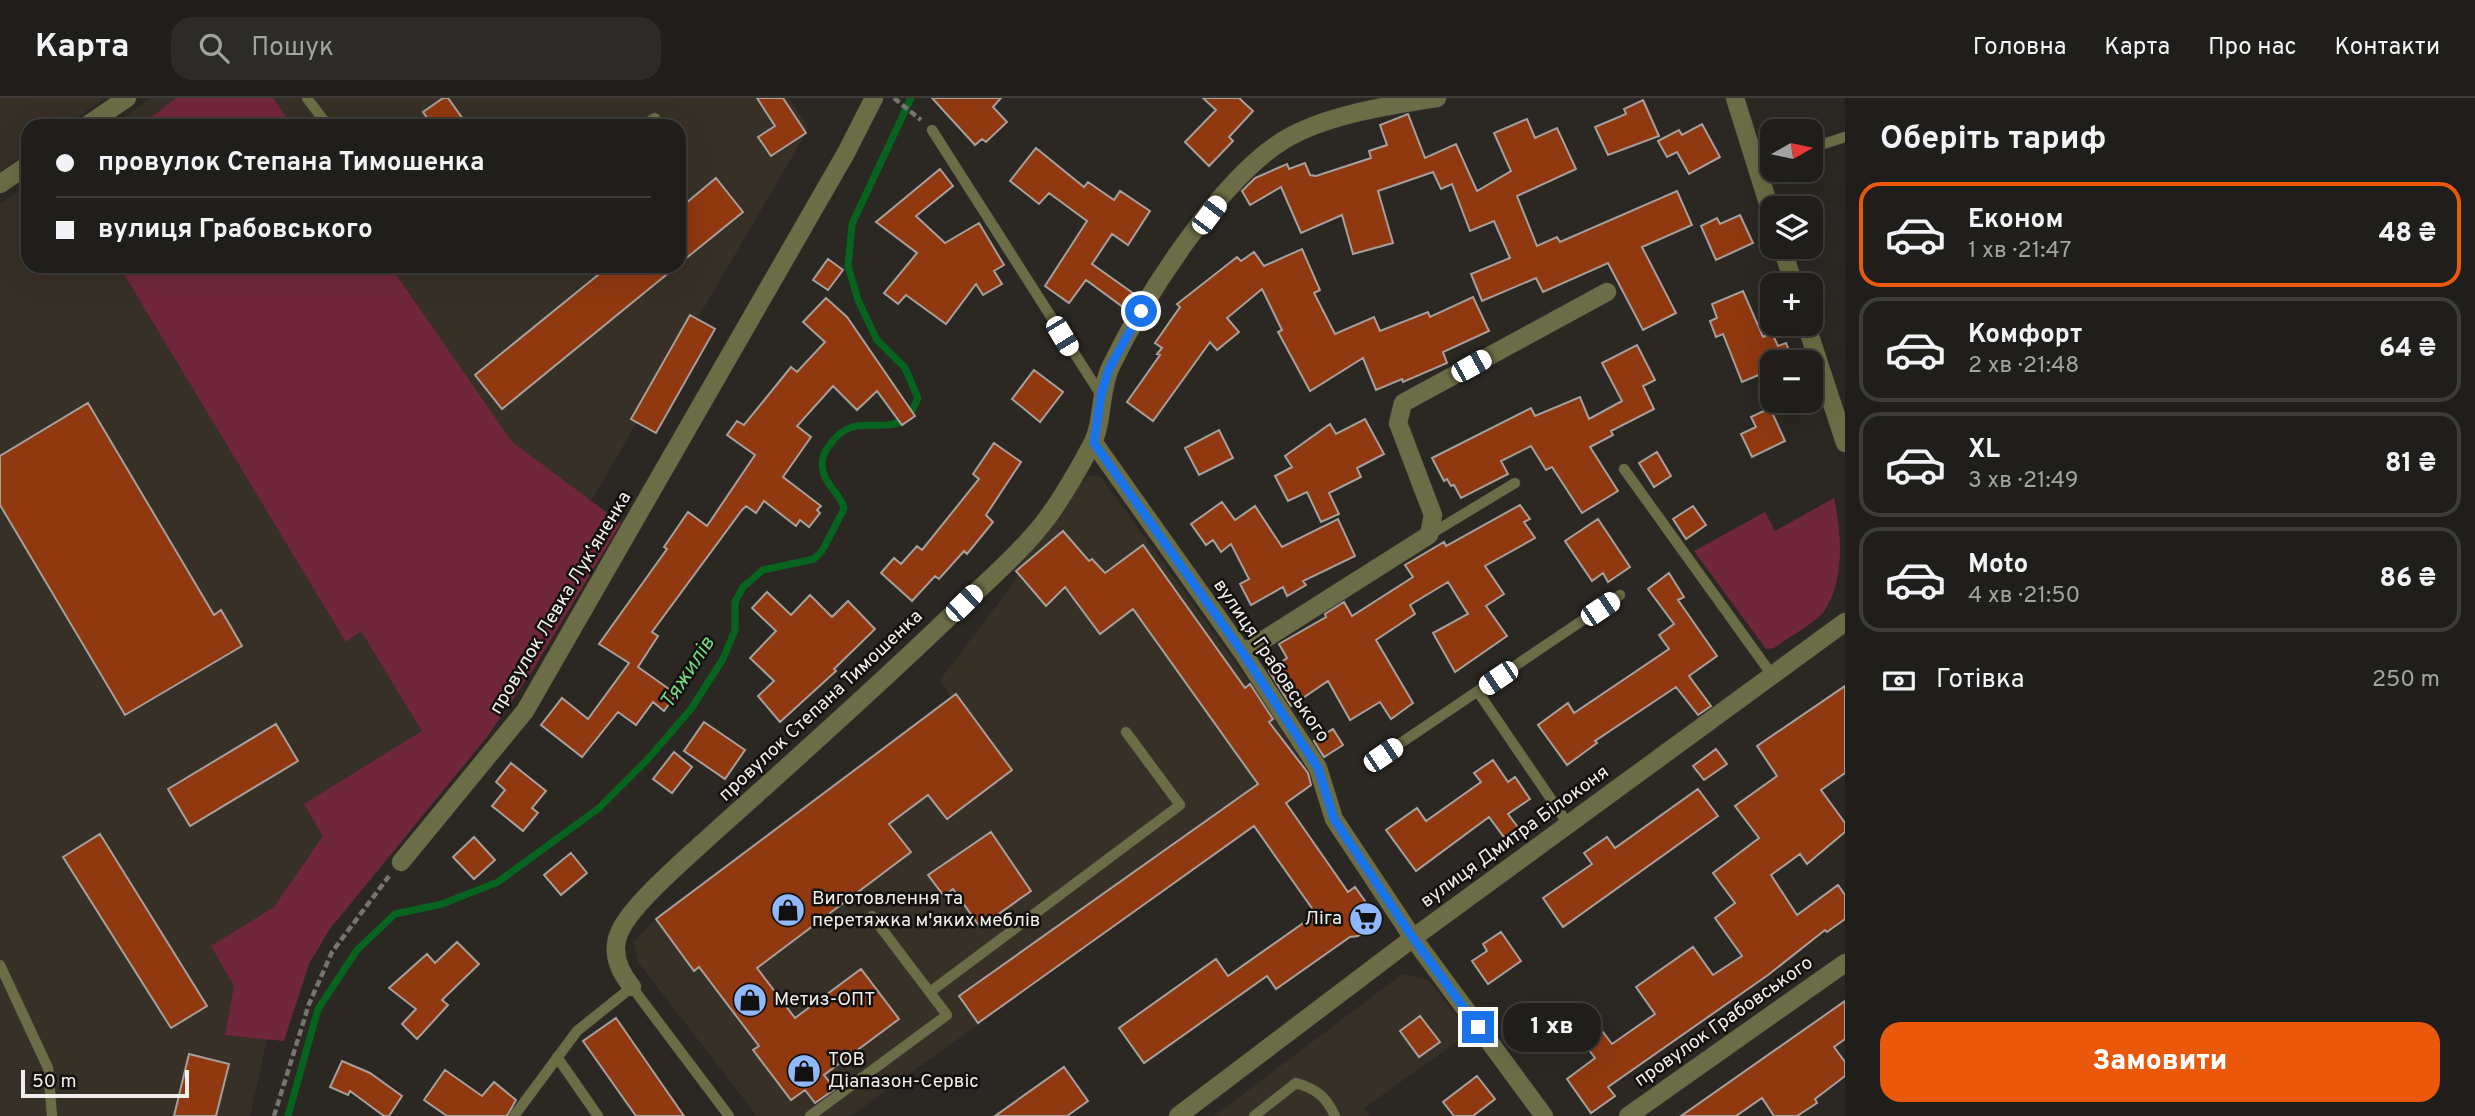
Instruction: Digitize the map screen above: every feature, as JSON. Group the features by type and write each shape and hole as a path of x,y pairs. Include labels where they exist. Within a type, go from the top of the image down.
{"street":[{"path":"96,119 127,98"},
{"name":"провулок Левка Лукʼяненка","path":"401,862 525,711 846,153 874,98"},
{"name":"провулок Степана Тимошенка","path":"632,987 620,971 615,953 620,929 635,910 680,864 909,656 1038,531 1094,443 1101,395 1109,369 1152,291 1223,196 1253,162 1287,138 1335,120 1394,104 1437,98"},
{"path":"1735,98 1760,153"},
{"path":"0,184 21,170"},
{"path":"1243,653 1429,535 1433,515 1398,424 1403,403 1607,292"},
{"path":"1811,336 1845,443"},
{"name":"вулиця Грабовського","path":"1094,443 1243,653 1318,768 1334,819 1413,938 1544,1116"},
{"name":"вулиця Дмитра Білоконя","path":"1178,1116 1413,938 1845,622"},
{"name":"провулок Грабовського","path":"1628,1116 1845,963"}],"lane":[{"path":"307,98 323,119"},
{"path":"932,130 1101,395"},
{"path":"1824,144 1845,137"},
{"path":"1624,469 1772,675"},
{"path":"1429,535 1515,483"},
{"path":"1383,755 1620,595"},
{"path":"1478,692 1569,824"},
{"path":"930,992 1180,805 1126,732"},
{"path":"810,1116 947,1015 872,915"},
{"path":"0,965 48,1068 52,1116"},
{"path":"514,1116 577,1031 632,987 729,1116"},
{"path":"557,1057 598,1116"},
{"path":"1254,1116 1296,1083 1314,1088 1328,1101 1335,1116"}],"path":[{"path":"894,98 915,114"},
{"path":"274,1116 309,1004 332,952 401,862"}],"shaded area":[{"path":"0,98 105,98 75,119 21,119 21,157 0,171"},
{"path":"151,98 789,98 807,125 806,133 591,501 288,944 250,1116 0,1116 0,204 21,189 21,273 686,273 686,119 121,119"},
{"path":"176,98 273,98 287,119 149,119"},
{"path":"123,273 395,273 512,442 621,523 534,668 487,737 329,930 309,964 284,1041 225,1035 234,986 211,946 274,907 323,836 304,804 422,731 361,631 346,642"},
{"path":"1088,475 1101,477 1244,675 1315,782 851,1116 757,1116 638,962 633,942 656,919 951,697 940,680 1015,581 1017,558"},
{"path":"1834,498 1840,558 1830,600 1823,613 1812,622 1774,648 1766,649 1694,551 1765,512 1775,531"},
{"path":"1402,974 1429,980 1469,1033 1364,1108 1369,1116 1214,1116"}],"building":[{"path":"443,98 448,98 463,119 428,119 423,112"},
{"path":"757,98 783,98 806,133 771,156 758,137 775,126"},
{"path":"932,98 1001,98 993,107 1007,122 986,142 982,139 975,145"},
{"path":"1203,98 1239,98 1253,111 1229,137 1233,141 1209,166 1185,142 1216,110"},
{"path":"1643,100 1659,136 1608,155 1595,127 1626,114 1624,109"},
{"path":"1408,114 1425,158 1456,144 1477,191 1511,171 1494,133 1527,119 1535,138 1557,128 1576,169 1517,196 1537,246 1557,237 1560,242 1677,191 1692,225 1642,247 1676,313 1643,330 1608,263 1543,292 1536,278 1482,301 1471,274 1510,258 1494,221 1470,231 1452,184 1441,189 1433,172 1378,191 1393,243 1353,254 1342,215 1301,233 1281,187 1250,205 1242,191 1255,178 1287,164 1289,169 1305,163 1310,175 1316,176 1371,158 1369,151 1387,145 1380,125"},
{"path":"1702,124 1720,157 1689,174 1677,152 1667,157 1658,141 1679,130 1682,135"},
{"path":"1036,148 1084,187 1088,182 1114,200 1120,191 1150,211 1128,245 1112,234 1092,264 1137,296 1127,310 1086,280 1069,303 1045,286 1087,221 1049,193 1039,204 1010,181"},
{"path":"940,169 953,186 916,216 945,243 979,223 1004,265 994,271 1002,284 983,295 976,284 946,324 906,295 898,304 884,293 917,253 876,222"},
{"path":"716,178 743,212 686,258 686,203"},
{"path":"1740,215 1753,243 1716,260 1701,226 1717,218 1720,224"},
{"path":"1302,249 1320,290 1314,293 1335,334 1374,317 1380,331 1428,312 1430,317 1473,297 1489,331 1443,352 1447,363 1403,382 1402,379 1376,390 1363,358 1310,391 1278,332 1282,330 1262,289 1227,318 1239,332 1217,350 1210,342 1153,421 1127,402 1160,355 1157,354 1162,348 1155,343 1180,307 1177,304 1237,257 1241,261 1254,252 1264,266"},
{"path":"828,259 843,270 828,290 813,280"},
{"path":"600,273 668,273 502,409 475,375"},
{"path":"1743,291 1760,336 1773,336 1778,346 1786,343 1789,350 1760,350 1760,374 1742,382 1723,334 1716,337 1710,321 1717,318 1712,304"},
{"path":"826,298 847,317 915,416 902,425 877,391 857,410 833,386 797,426 811,437 783,477 821,506 817,510 820,513 809,527 800,520 796,526 764,501 756,513 746,506 742,510 652,632 658,636 638,667 676,694 664,711 653,702 636,725 618,712 582,757 541,725 562,698 588,719 629,663 599,644 667,549 664,547 688,512 707,526 755,455 727,435 737,421 744,425 791,367 797,372 825,342 803,322"},
{"path":"690,315 715,329 656,433 631,419"},
{"path":"1637,345 1655,380 1643,386 1654,409 1611,431 1613,435 1590,447 1618,491 1582,513 1552,467 1546,470 1531,446 1501,461 1508,474 1461,498 1454,485 1451,486 1447,479 1444,481 1432,458 1531,408 1535,416 1580,397 1589,419 1622,401 1602,363"},
{"path":"1034,370 1063,392 1040,422 1012,399"},
{"path":"88,403 214,615 221,610 242,646 125,715 0,505 0,456"},
{"path":"1760,413 1772,413 1785,441 1752,457 1741,434 1756,427 1751,417"},
{"path":"1365,419 1384,454 1357,468 1361,477 1329,493 1339,514 1321,522 1307,492 1288,501 1275,476 1292,467 1285,456 1330,424 1336,434"},
{"path":"1219,430 1233,458 1199,475 1185,448"},
{"path":"994,443 1021,462 986,515 993,522 967,554 964,551 939,579 935,576 912,601 881,573 894,558 901,564 917,546 922,550 979,479 973,474"},
{"path":"1657,452 1671,476 1654,487 1639,463"},
{"path":"1222,502 1235,520 1255,506 1282,547 1338,519 1355,556 1303,581 1306,585 1287,596 1283,587 1251,605 1240,584 1249,579 1231,544 1221,552 1213,540 1206,545 1191,524"},
{"path":"1520,505 1530,519 1524,522 1535,538 1485,566 1504,594 1486,606 1507,636 1455,672 1433,633 1468,614 1448,582 1410,605 1415,614 1376,640 1413,703 1391,719 1380,702 1350,720 1328,681 1291,706 1269,671 1287,658 1279,644 1326,617 1325,614 1344,602 1352,616 1413,577 1405,565 1444,542 1446,546"},
{"path":"1693,506 1706,525 1686,539 1673,519"},
{"path":"1598,519 1630,567 1608,582 1603,573 1592,581 1565,541"},
{"path":"1063,531 1089,561 1092,559 1105,573 1143,545 1245,688 1250,684 1273,719 1269,722 1308,773 1311,785 1286,803 1348,892 1355,887 1379,921 1358,936 1350,937 1276,989 1267,976 1144,1063 1119,1028 1216,959 1228,976 1316,914 1254,826 978,1023 959,996 1258,784 1133,609 1100,634 1065,587 1046,606 1016,571"},
{"path":"1669,573 1684,597 1678,600 1717,656 1689,676 1711,706 1698,715 1676,687 1595,741 1597,743 1567,765 1538,725 1568,703 1574,713 1669,649 1659,635 1674,624 1648,589"},
{"path":"767,592 791,615 810,595 832,617 848,601 875,629 834,669 836,671 780,722 758,696 774,681 750,658 776,631 752,608"},
{"path":"1845,686 1845,773 1821,790 1845,823 1845,832 1807,864 1800,854 1771,875 1797,915 1838,885 1845,895 1845,919 1827,932 1825,930 1768,975 1608,1087 1615,1096 1591,1113 1567,1079 1595,1058 1573,1029 1591,1016 1612,1044 1655,1014 1636,987 1693,947 1713,975 1742,956 1715,918 1735,903 1713,873 1759,838 1735,806 1777,776 1757,746"},
{"path":"956,694 1012,770 947,819 928,795 889,824 911,852 757,968 795,1018 861,969 899,1019 824,1075 835,1089 815,1103 805,1090 791,1100 753,1050 759,1046 699,967 694,971 656,919"},
{"path":"704,722 745,750 725,779 684,751"},
{"path":"276,724 298,761 190,826 168,789"},
{"path":"1333,729 1343,745 1324,757 1314,741"},
{"path":"1716,749 1727,764 1704,780 1693,766"},
{"path":"674,752 692,767 672,793 653,779"},
{"path":"1493,760 1508,782 1515,777 1530,799 1508,814 1523,834 1509,844 1489,817 1416,871 1386,830 1417,808 1426,821 1481,782 1474,773"},
{"path":"511,763 546,791 532,808 538,813 523,831 492,806 505,790 496,782"},
{"path":"1698,789 1718,816 1563,927 1543,898 1592,864 1584,853 1607,837 1615,848"},
{"path":"991,832 1031,891 980,927 953,889 944,896 928,875"},
{"path":"100,834 207,1006 171,1028 63,857"},
{"path":"474,837 495,860 474,879 453,857"},
{"path":"571,853 587,873 561,895 544,875"},
{"path":"1501,932 1521,961 1488,984 1472,961 1487,951 1483,944"},
{"path":"457,942 479,964 442,1000 448,1005 417,1039 402,1024 416,1009 389,988 427,954 435,963"},
{"path":"1845,1001 1845,1039 1834,1047 1845,1062 1845,1076 1815,1099 1817,1103 1797,1116 1774,1116 1762,1098 1736,1116 1681,1116"},
{"path":"1420,1016 1440,1042 1419,1057 1400,1031"},
{"path":"616,1018 684,1116 636,1116 583,1041"},
{"path":"189,1054 229,1064 216,1116 174,1116"},
{"path":"342,1061 370,1073 402,1096 389,1116 384,1116 350,1091 348,1095 330,1087"},
{"path":"1064,1067 1088,1101 1067,1116 995,1116"},
{"path":"445,1070 482,1096 494,1082 516,1100 507,1116 447,1116 424,1100"},
{"path":"1477,1076 1495,1099 1473,1116 1454,1116 1443,1102"}],"waterway":[{"name":"Тяжилів","path":"288,1116 318,1009 357,950 395,914 442,904 498,882 599,808 648,759 691,709 723,659 735,630 735,602 743,587 763,570 814,559 822,551 844,509 823,471 823,458 829,446 848,428 898,423 912,411 918,398 905,368 877,340 858,300 848,266 852,224 911,98"}],"place":[{"name":"Виготовлення та перетяжка м'яких меблів","path":"788,910"},
{"name":"Ліга","path":"1366,919"},
{"name":"Метиз-ОПТ","path":"750,1000"},
{"name":"ТОВ Діапазон-Сервіс","path":"804,1071"}],"route":[{"path":"1141,311 1109,369 1101,395 1094,443 1243,653 1318,768 1334,819 1413,938 1478,1027"}]}
